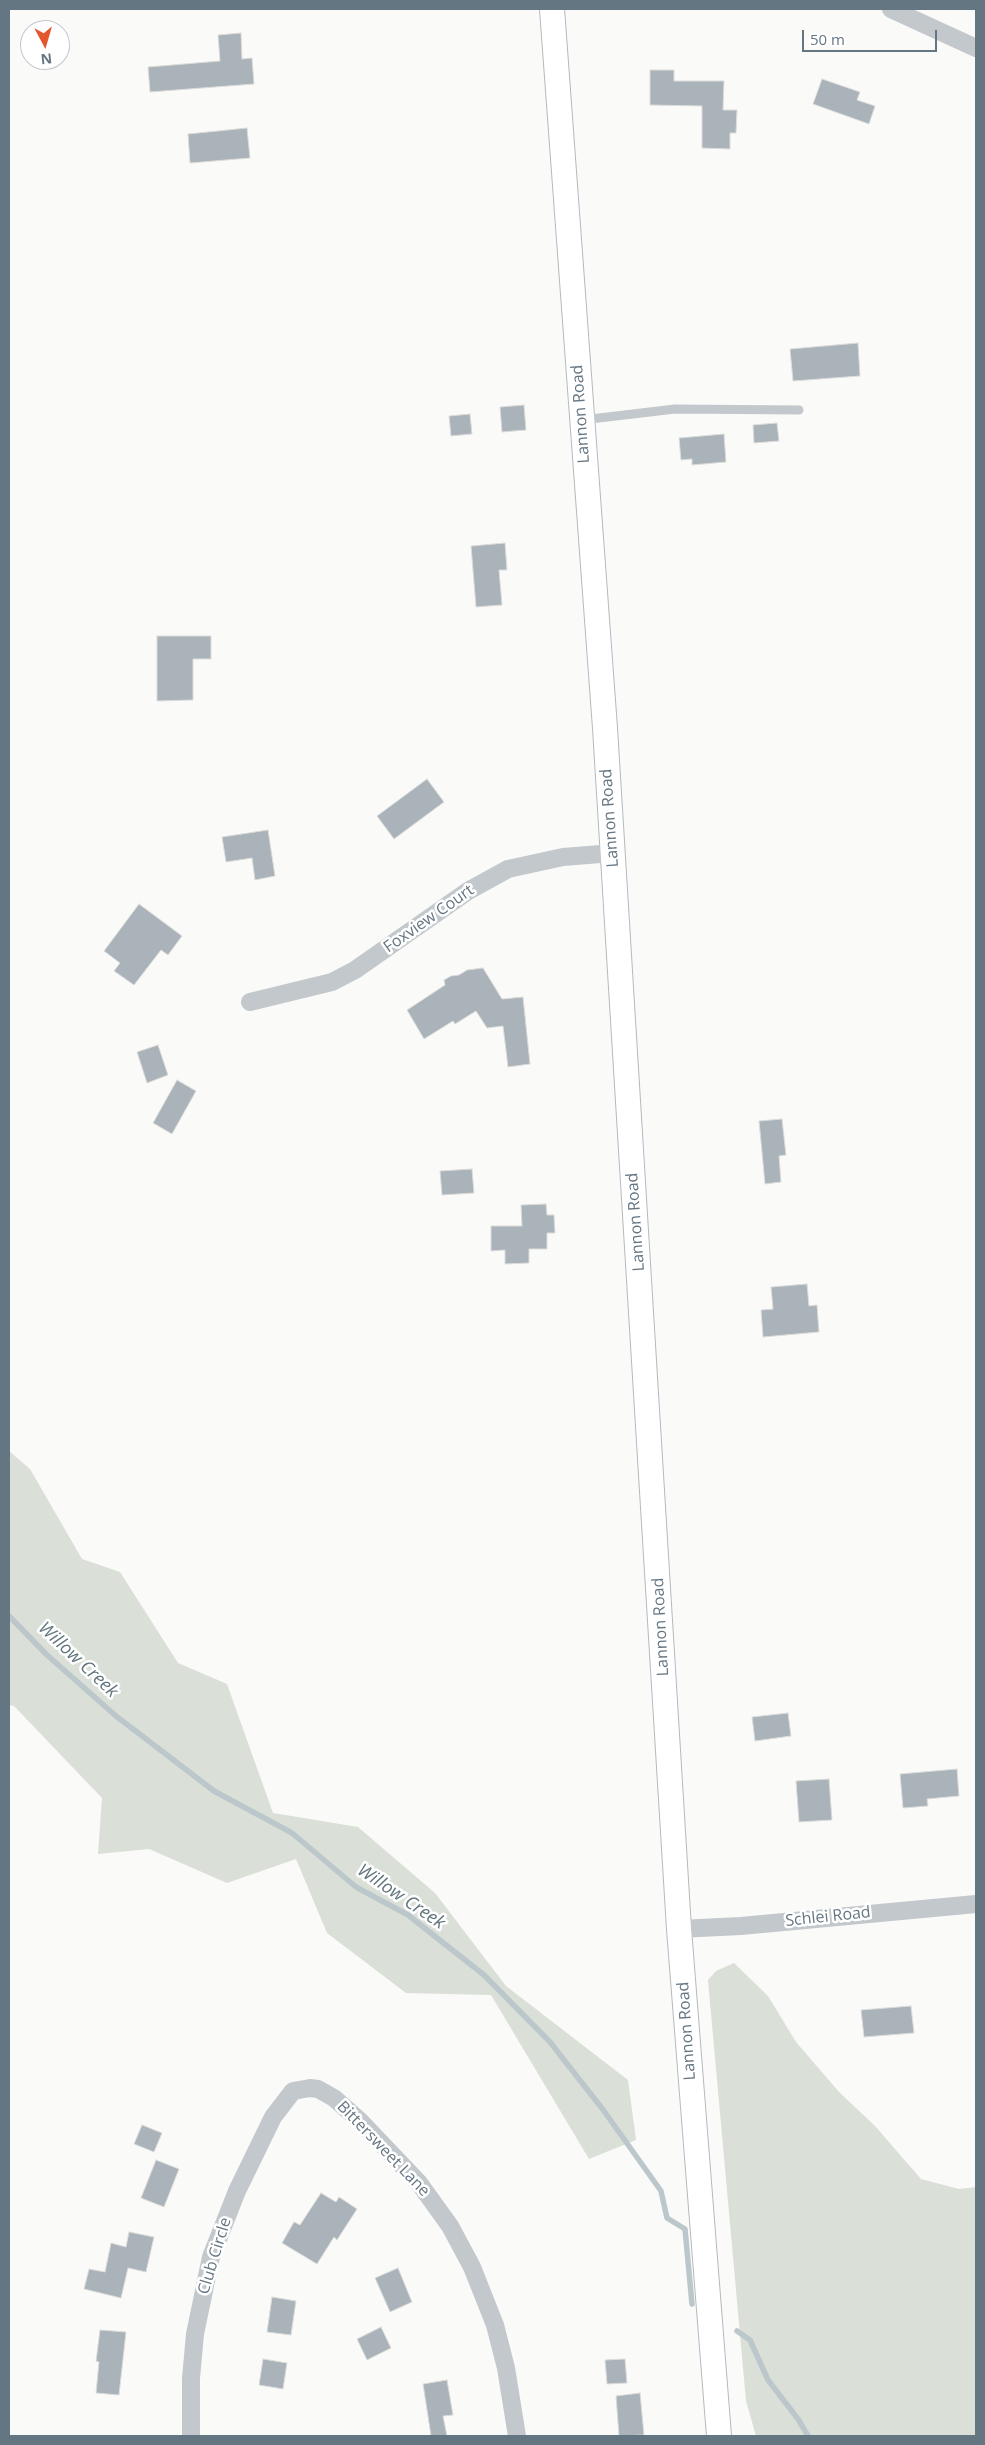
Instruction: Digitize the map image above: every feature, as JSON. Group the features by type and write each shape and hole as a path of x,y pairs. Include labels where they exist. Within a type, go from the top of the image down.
{"main road":[{"name":"Lannon Road","path":"552,9 613,853 679,1930 719,2436"}],"street":[{"path":"891,9 976,48"},
{"name":"Foxview Court","path":"250,1002 332,982 355,970 468,891 508,869 563,857 613,853"},
{"name":"Schlei Road","path":"679,1930 976,1904"},
{"name":"Bittersweet Lane","path":"293,2091 298,2088 318,2089 334,2098 360,2120 419,2183 450,2226 472,2267 495,2325 506,2368 517,2436"},
{"name":"Club Circle","path":"191,2436 191,2378 195,2334 212,2257 244,2173 273,2117 293,2091"}],"lane":[{"path":"582,420 675,409 799,410"}],"shaded area":[{"path":"9,1451 30,1469 82,1559 120,1572 178,1663 227,1684 273,1813 358,1827 435,1893 506,1986 628,2080 636,2140 589,2159 491,1995 406,1993 327,1933 296,1859 227,1883 149,1849 98,1854 102,1798 14,1706 9,1705"},
{"path":"734,1963 768,1996 796,2042 839,2092 875,2126 921,2179 959,2189 976,2187 976,2436 756,2436 746,2401 708,1980 716,1971"}],"building":[{"path":"241,33 242,59 252,58 254,84 150,92 148,67 220,61 218,35"},
{"path":"650,70 674,70 674,81 724,81 723,110 737,110 736,133 730,133 730,149 702,148 702,106 650,105"},
{"path":"822,79 860,92 857,100 875,106 869,124 813,104"},
{"path":"247,128 250,158 190,163 188,134"},
{"path":"858,343 860,376 793,381 790,349"},
{"path":"524,405 526,430 502,432 500,407"},
{"path":"470,414 472,434 451,436 449,416"},
{"path":"777,423 779,441 754,443 753,425"},
{"path":"724,434 726,462 692,465 692,459 681,460 679,438"},
{"path":"505,543 507,570 499,570 502,605 476,607 471,546"},
{"path":"157,636 211,636 211,659 193,659 193,700 157,701"},
{"path":"427,779 444,802 394,839 377,816"},
{"path":"268,830 275,876 255,880 252,858 226,862 222,837"},
{"path":"139,904 182,936 168,955 161,950 134,985 114,971 120,963 104,951"},
{"path":"483,968 502,999 523,997 530,1064 508,1067 503,1026 487,1028 476,1011 455,1024 453,1021 424,1039 407,1010 445,985 444,980 451,976 459,975 467,970"},
{"path":"158,1045 168,1075 147,1083 137,1052"},
{"path":"177,1080 196,1091 172,1134 153,1123"},
{"path":"782,1119 786,1155 779,1156 781,1182 765,1184 759,1121"},
{"path":"472,1169 474,1193 442,1195 440,1171"},
{"path":"546,1204 547,1215 554,1215 555,1233 547,1233 547,1249 529,1249 529,1263 505,1264 505,1250 491,1251 491,1226 522,1226 521,1205"},
{"path":"807,1284 809,1306 817,1305 819,1332 763,1337 761,1310 773,1309 771,1287"},
{"path":"788,1713 791,1736 755,1741 752,1717"},
{"path":"957,1769 959,1796 927,1799 928,1806 903,1808 900,1774"},
{"path":"829,1779 832,1820 799,1822 796,1781"},
{"path":"911,2006 914,2033 864,2037 861,2010"},
{"path":"142,2125 162,2133 154,2152 134,2144"},
{"path":"156,2160 179,2169 164,2207 141,2198"},
{"path":"321,2193 336,2202 339,2197 357,2209 337,2240 334,2237 317,2264 282,2243 294,2222 300,2225"},
{"path":"129,2232 154,2237 146,2272 128,2268 121,2298 84,2289 89,2269 105,2272 111,2243 126,2247"},
{"path":"398,2268 412,2302 390,2312 375,2278"},
{"path":"272,2297 296,2301 291,2335 267,2332"},
{"path":"381,2327 391,2348 367,2360 357,2339"},
{"path":"100,2330 126,2332 119,2395 96,2393 99,2362 96,2361"},
{"path":"263,2359 287,2363 283,2389 259,2385"},
{"path":"625,2359 627,2383 607,2384 605,2360"},
{"path":"447,2380 453,2415 443,2416 447,2436 431,2436 423,2384"},
{"path":"640,2393 644,2435 619,2436 616,2396"}],"waterway":[{"name":"Willow Creek","path":"9,1616 47,1655 116,1716 214,1791 292,1833 356,1887 408,1915 484,1975 550,2042 604,2111 661,2191 667,2218 685,2229 692,2304"},
{"name":"Willow Creek","path":"737,2331 750,2340 768,2380 798,2419 808,2436"}]}
